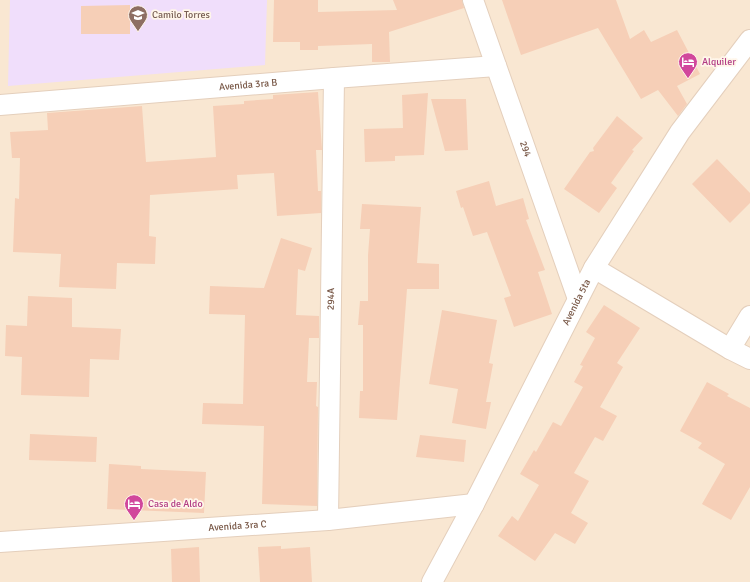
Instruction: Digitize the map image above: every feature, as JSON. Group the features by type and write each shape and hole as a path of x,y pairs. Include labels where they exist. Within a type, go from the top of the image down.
{"street":[{"name":"294","path":"473,0 578,299"},
{"name":"Avenida 5ta","path":"432,582 474,504 594,268 680,132 750,40"},
{"name":"Avenida 3ra B","path":"0,104 496,66"},
{"name":"294A","path":"328,520 334,78"},
{"path":"594,268 730,349 750,359"},
{"path":"730,349 750,316"},
{"name":"Avenida 3ra C","path":"0,542 328,520 474,504"}],"shaded area":[{"path":"0,0 750,0 750,582 0,582"},
{"name":"Camilo Torres","path":"10,0 267,0 265,65 8,86"}],"building":[{"path":"274,0 318,0 318,12 397,10 393,0 462,0 464,8 389,32 390,62 372,62 372,44 318,46 318,50 300,50 300,42 273,42"},
{"path":"502,0 616,0 630,39 644,30 651,42 677,30 700,74 677,86 687,104 678,116 658,90 641,99 598,28 521,55"},
{"path":"130,5 130,34 81,34 81,6"},
{"path":"318,92 322,150 316,150 318,191 321,191 321,213 277,216 274,173 237,175 238,189 150,195 149,236 156,237 155,264 117,263 116,289 59,287 61,254 13,252 15,198 19,199 20,158 12,158 10,132 48,130 47,113 142,106 146,162 216,157 213,106 244,104 244,101 273,99 273,95"},
{"path":"428,93 424,155 395,156 395,161 365,162 364,129 403,128 402,95"},
{"path":"431,99 466,99 468,150 445,151"},
{"path":"617,116 643,138 632,150 634,151 611,183 617,188 599,213 564,189 590,152 594,151 593,148"},
{"path":"717,159 750,193 750,203 730,223 692,184"},
{"path":"489,181 496,206 523,198 529,219 526,220 545,270 538,272 552,314 514,327 504,298 511,296 487,232 473,236 463,207 461,208 456,191"},
{"path":"362,204 421,207 417,263 439,264 439,289 407,289 397,420 359,418 360,391 363,391 363,325 358,325 360,301 368,301 368,255 370,229 360,229"},
{"path":"281,238 312,248 305,271 298,269 296,315 319,316 319,338 309,338 307,382 317,382 317,506 262,504 264,426 202,424 203,403 243,404 245,315 209,314 210,286 264,288"},
{"path":"28,296 72,298 72,327 121,329 119,360 90,359 89,397 21,395 22,357 5,356 6,325 27,326"},
{"path":"604,305 640,328 617,363 623,367 600,407 617,416 603,441 595,437 574,473 589,481 571,513 588,523 575,544 555,533 535,561 498,536 512,516 518,521 539,485 520,474 534,450 536,452 553,422 561,426 583,387 574,382 583,366 580,365 595,338 586,332"},
{"path":"442,310 497,320 489,363 493,364 486,402 491,402 486,429 452,423 458,389 429,384"},
{"path":"707,382 729,394 727,396 750,408 750,487 731,520 702,504 725,464 698,448 702,443 680,431"},
{"path":"30,434 97,437 96,462 29,460"},
{"path":"420,435 466,440 464,462 416,457"},
{"path":"109,464 141,466 141,469 206,472 204,513 107,509"},
{"path":"281,546 281,549 310,547 312,582 260,582 258,547"},
{"path":"199,547 200,582 172,582 171,549"}],"place":[{"name":"Camilo Torres","path":"138,32"},
{"name":"Alquiler","path":"688,79"},
{"name":"Casa de Aldo","path":"134,521"}]}
